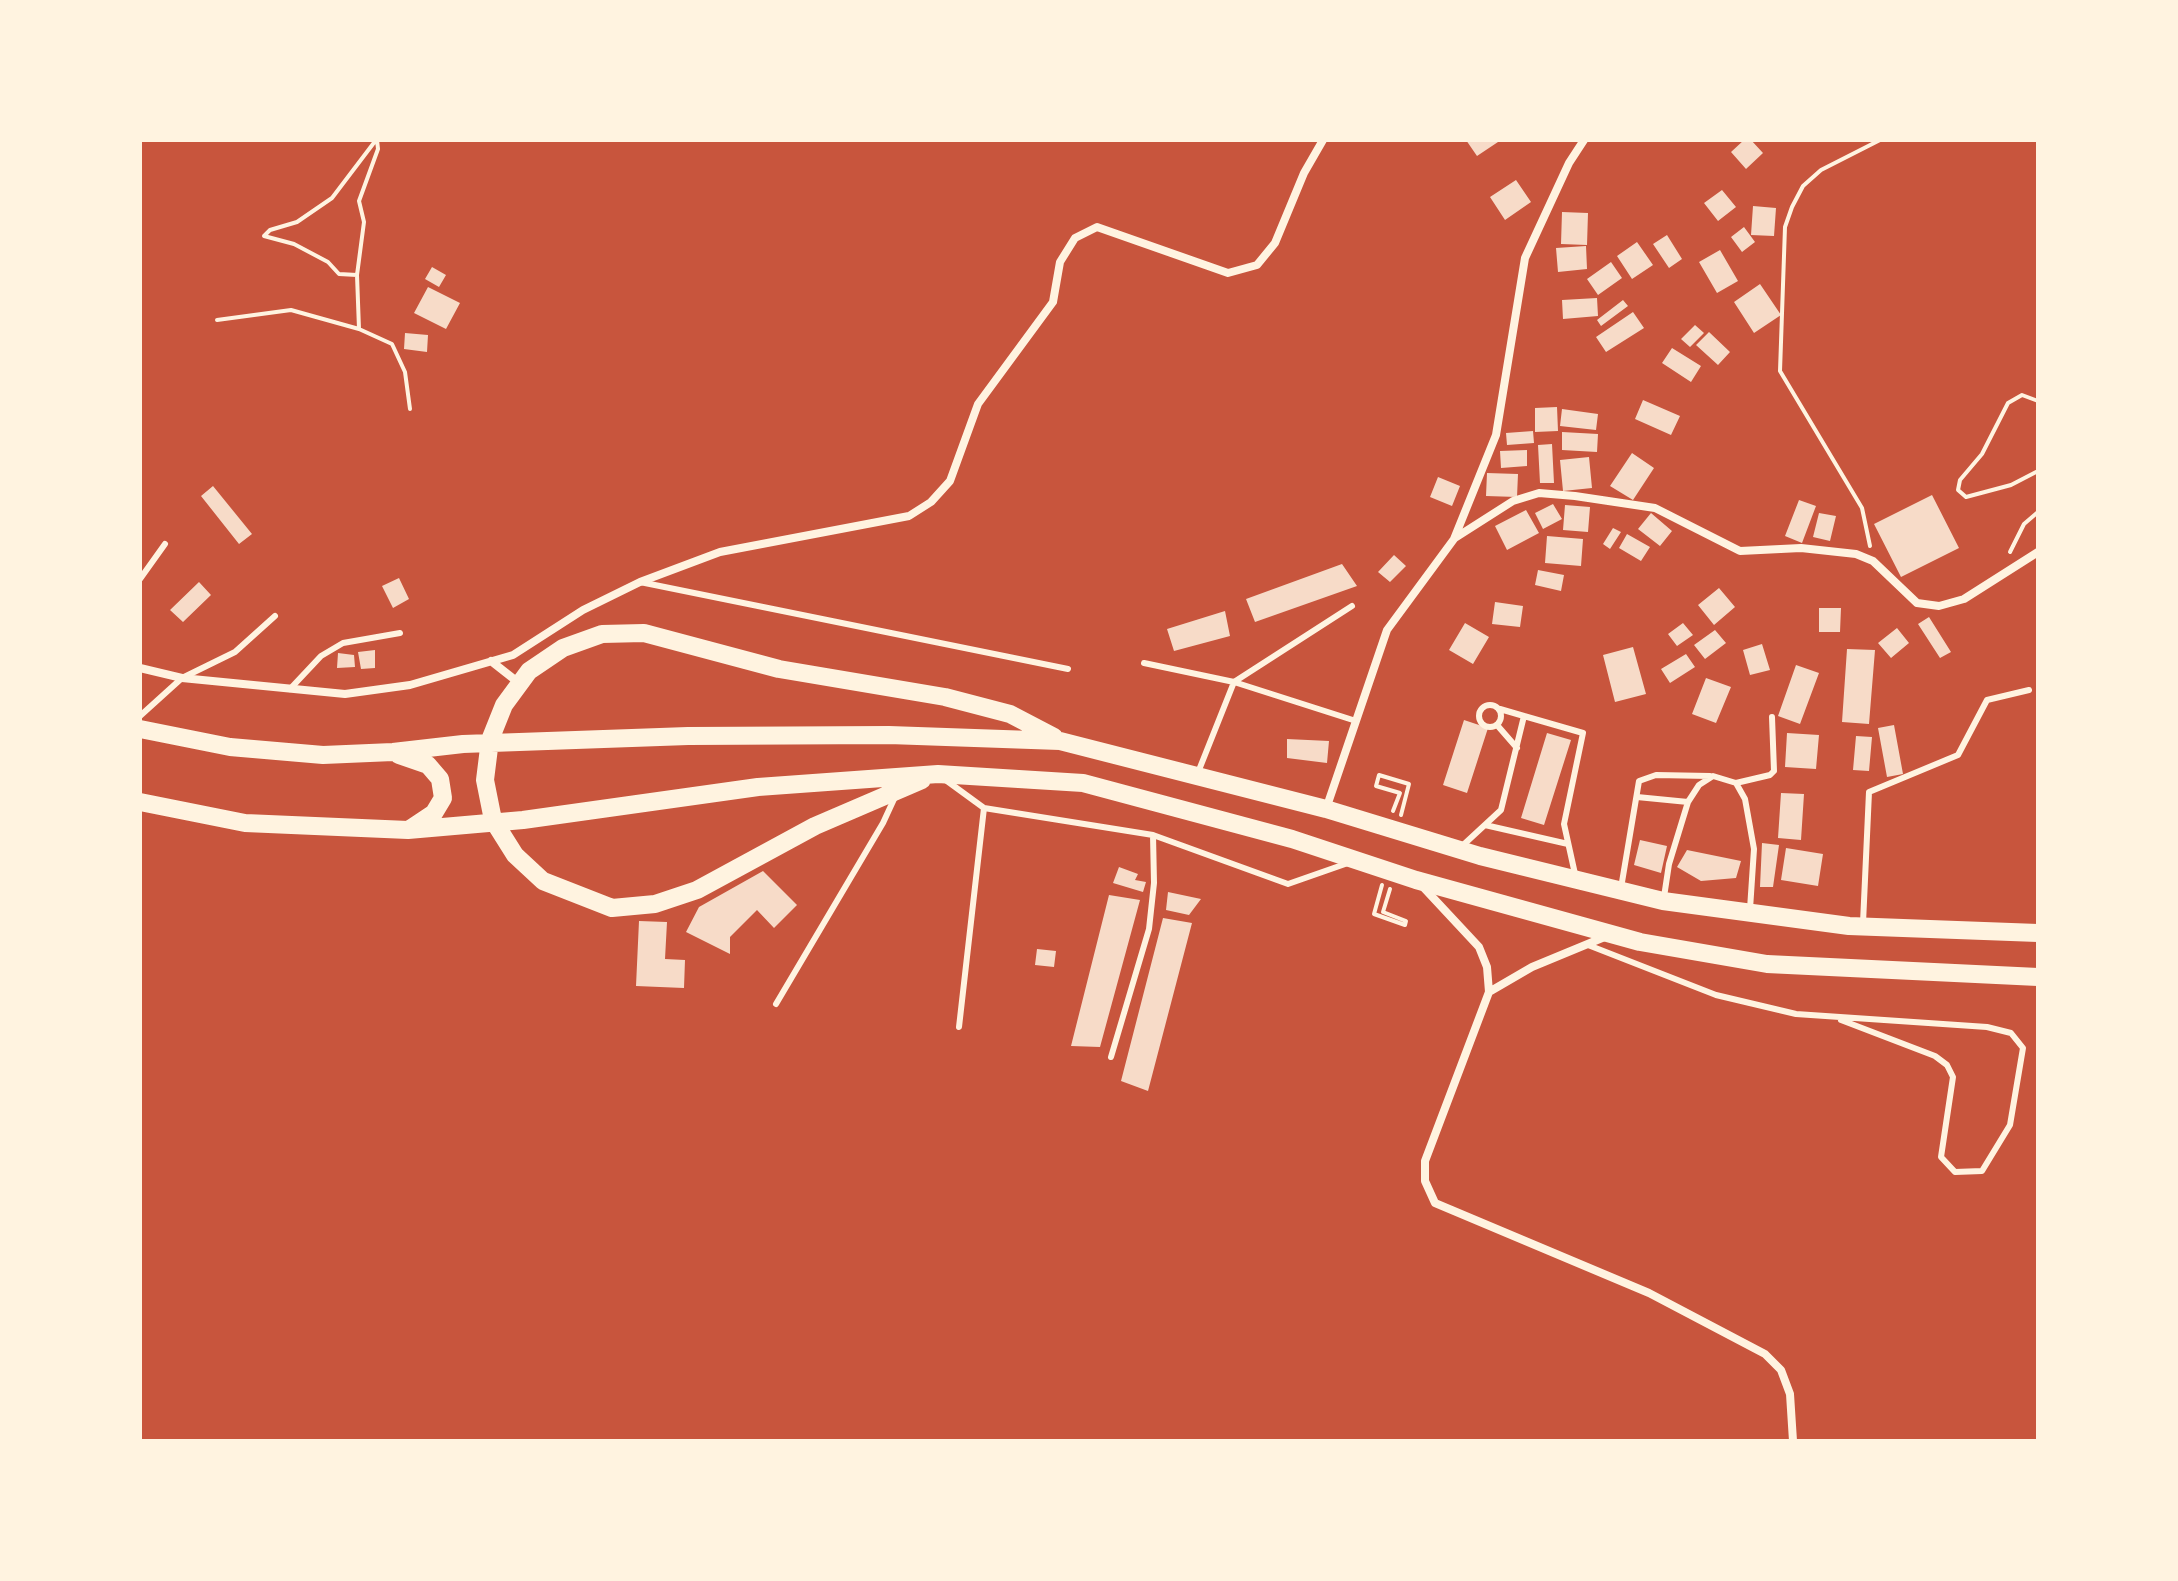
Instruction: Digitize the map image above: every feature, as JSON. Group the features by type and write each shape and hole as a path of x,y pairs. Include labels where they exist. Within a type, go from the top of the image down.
{"highway":[{"path":"938,774 815,826 697,890 655,904 612,908 543,881 515,855 493,820 485,780 490,740 504,705 529,671 563,648 602,634 644,633 779,669 945,697 997,711 1060,741 1326,809 1576,882 1663,901 1863,927 2038,933"},
{"path":"140,729 230,747 323,755 511,742 889,735 1060,741"},
{"path":"393,752 428,765 440,779 443,798 434,813 408,830"},
{"path":"140,802 245,823 408,830 523,820 758,787 938,774 1083,783 1358,860 1416,880 1608,935 1767,964 2038,977"}],"street":[{"path":"140,668 182,678 345,694 410,685 491,661 533,644 583,610 640,582 720,552 909,516 931,502 950,481 978,404 1053,302 1060,262 1075,238 1097,227 1228,273 1257,265 1275,243 1304,173 1323,140"},
{"path":"1326,809 1387,630 1454,539 1496,435 1525,258 1569,163 1584,140"},
{"path":"1454,539 1513,501 1551,494 1655,508 1740,551 1838,550 1873,561 1917,603 1939,606 1964,599 2014,571 2038,552"},
{"path":"491,661 520,684"},
{"path":"1416,880 1479,947 1487,967 1489,992 1425,1161 1425,1181 1435,1203 1649,1293 1765,1354 1781,1370 1790,1394 1793,1441"},
{"path":"1489,992 1532,967 1608,935"}],"lane":[{"path":"140,579 165,544"},
{"path":"640,582 1068,669"},
{"path":"1197,776 1234,682 1352,606"},
{"path":"140,716 182,678 235,652 275,616"},
{"path":"290,689 321,656 343,643 400,633"},
{"path":"1144,663 1234,682 1356,721"},
{"path":"1863,927 1869,792 1958,755 1987,700 2029,690"},
{"path":"1500,709 1501,721 1497,725 1485,727 1481,723 1479,711 1489,704 1583,733 1564,824 1576,882"},
{"path":"1459,850 1501,810 1524,716"},
{"path":"1620,891 1639,781 1644,777 1713,776 1736,783 1770,775 1774,771 1772,717"},
{"path":"1497,725 1517,748"},
{"path":"938,774 984,808 1153,835 1288,884 1358,860"},
{"path":"1663,901 1669,864 1688,802 1699,785 1713,776"},
{"path":"1736,783 1745,799 1754,849 1749,913"},
{"path":"776,1004 883,823 898,790"},
{"path":"1637,797 1688,802"},
{"path":"959,1027 984,808"},
{"path":"1485,825 1568,844"},
{"path":"1111,1057 1149,929 1154,883 1153,835"},
{"path":"1587,944 1716,995 1796,1014 1841,1020 1987,1027 2011,1033 2023,1048 2010,1125 1982,1171 1955,1172 1941,1157 1953,1077 1947,1065 1935,1056 1841,1020"}],"path":[{"path":"357,275 339,274 328,262 294,244 264,236 270,230 297,222 332,198 376,140"},
{"path":"359,329 357,275 364,222 359,201 378,149 376,140"},
{"path":"1873,561 1862,508 1780,371 1785,227 1792,207 1803,186 1821,170 1880,140"},
{"path":"217,320 291,310 359,329 396,347 405,372 410,409"},
{"path":"2038,401 2022,395 2008,403 1982,454 1960,480 1958,490 1966,497 2011,485 2038,471"},
{"path":"2014,571 2010,552 2024,524 2038,512"},
{"path":"1400,793 1376,786 1379,775 1409,784"},
{"path":"1374,914 1405,925 1406,921 1383,912"}],"building":[{"path":"1466,140 1501,140 1477,156"},
{"path":"1744,140 1751,140 1763,153 1746,169 1731,152"},
{"path":"1516,180 1531,202 1505,220 1490,197"},
{"path":"1722,190 1736,207 1718,221 1704,203"},
{"path":"1753,206 1776,208 1774,236 1751,235"},
{"path":"1562,212 1588,213 1587,245 1561,244"},
{"path":"1744,227 1755,242 1742,252 1731,237"},
{"path":"1667,235 1682,259 1669,268 1653,244"},
{"path":"1637,242 1653,265 1632,279 1617,256"},
{"path":"1586,246 1587,269 1558,272 1556,248"},
{"path":"1720,250 1738,281 1717,293 1699,262"},
{"path":"1611,262 1622,278 1598,295 1587,279"},
{"path":"432,267 446,275 439,287 425,279"},
{"path":"1760,284 1781,315 1754,333 1734,302"},
{"path":"428,287 460,303 446,329 414,313"},
{"path":"1597,298 1598,316 1563,319 1562,300"},
{"path":"1623,300 1628,306 1601,326 1597,320"},
{"path":"1633,312 1644,328 1606,352 1596,337"},
{"path":"1695,325 1704,333 1690,347 1681,339"},
{"path":"1709,332 1730,352 1718,365 1696,345"},
{"path":"405,333 428,335 427,352 404,349"},
{"path":"1672,348 1701,366 1691,382 1662,363"},
{"path":"1643,400 1680,416 1671,435 1635,419"},
{"path":"1557,407 1558,431 1535,432 1535,408"},
{"path":"1562,409 1598,414 1596,430 1560,426"},
{"path":"1533,431 1534,443 1507,445 1506,433"},
{"path":"1562,432 1598,434 1597,452 1562,450"},
{"path":"1552,444 1554,483 1540,483 1538,445"},
{"path":"1527,450 1527,466 1501,468 1500,451"},
{"path":"1632,453 1654,468 1633,500 1610,486"},
{"path":"1589,457 1592,488 1563,491 1560,460"},
{"path":"1487,473 1518,474 1517,497 1486,496"},
{"path":"1438,477 1460,486 1452,506 1430,497"},
{"path":"213,486 252,534 239,544 201,496"},
{"path":"1932,495 1959,548 1901,577 1874,524"},
{"path":"1799,500 1816,506 1802,543 1785,536"},
{"path":"1553,504 1562,519 1543,529 1535,513"},
{"path":"1565,505 1590,507 1588,532 1563,530"},
{"path":"1526,510 1539,533 1507,550 1495,526"},
{"path":"1651,513 1672,531 1660,546 1638,529"},
{"path":"1819,513 1836,516 1830,541 1813,537"},
{"path":"1613,528 1621,532 1610,549 1603,544"},
{"path":"1627,534 1650,547 1641,561 1619,548"},
{"path":"1547,536 1583,539 1581,566 1545,563"},
{"path":"1394,555 1406,566 1390,582 1378,572"},
{"path":"1342,564 1357,586 1255,622 1246,599"},
{"path":"1538,570 1564,575 1561,591 1535,585"},
{"path":"399,578 409,599 393,608 382,586"},
{"path":"199,582 211,595 183,622 170,610"},
{"path":"1719,588 1735,607 1714,625 1698,605"},
{"path":"1495,602 1523,606 1520,627 1492,624"},
{"path":"1819,608 1841,608 1840,632 1819,632"},
{"path":"1225,611 1230,636 1174,651 1167,629"},
{"path":"1929,617 1951,652 1940,658 1918,624"},
{"path":"1465,623 1489,637 1473,664 1449,650"},
{"path":"1683,623 1693,635 1677,646 1668,634"},
{"path":"1897,628 1909,643 1891,658 1878,643"},
{"path":"1715,630 1726,643 1705,659 1694,645"},
{"path":"1762,644 1770,670 1750,675 1743,650"},
{"path":"1633,647 1646,694 1615,702 1603,655"},
{"path":"1847,649 1875,650 1869,724 1842,722"},
{"path":"375,650 375,668 361,669 358,652"},
{"path":"338,653 354,655 355,667 337,668"},
{"path":"1686,654 1695,667 1670,683 1661,669"},
{"path":"1796,665 1819,673 1800,724 1778,716"},
{"path":"1706,678 1731,687 1716,723 1692,714"},
{"path":"1464,720 1488,728 1467,793 1443,785"},
{"path":"1894,725 1903,774 1887,777 1878,728"},
{"path":"1547,733 1571,740 1544,825 1521,818"},
{"path":"1787,733 1819,735 1816,769 1785,767"},
{"path":"1856,736 1872,737 1869,771 1853,770"},
{"path":"1287,739 1329,741 1327,763 1287,758"},
{"path":"1781,793 1804,794 1801,840 1778,838"},
{"path":"1640,840 1667,846 1661,873 1634,865"},
{"path":"1762,843 1779,845 1773,887 1760,887"},
{"path":"1786,848 1823,854 1818,886 1781,880"},
{"path":"1687,850 1741,861 1736,878 1701,881 1677,867"},
{"path":"1119,867 1138,874 1135,880 1146,882 1143,892 1113,883"},
{"path":"763,871 797,905 774,928 757,910 730,937 730,954 686,932 699,907"},
{"path":"1168,892 1201,899 1189,915 1166,910"},
{"path":"1109,895 1140,900 1100,1047 1071,1046"},
{"path":"1163,918 1192,923 1148,1091 1121,1081"},
{"path":"639,921 667,922 665,959 685,960 684,988 636,986"},
{"path":"1037,949 1056,951 1054,967 1035,965"}]}
